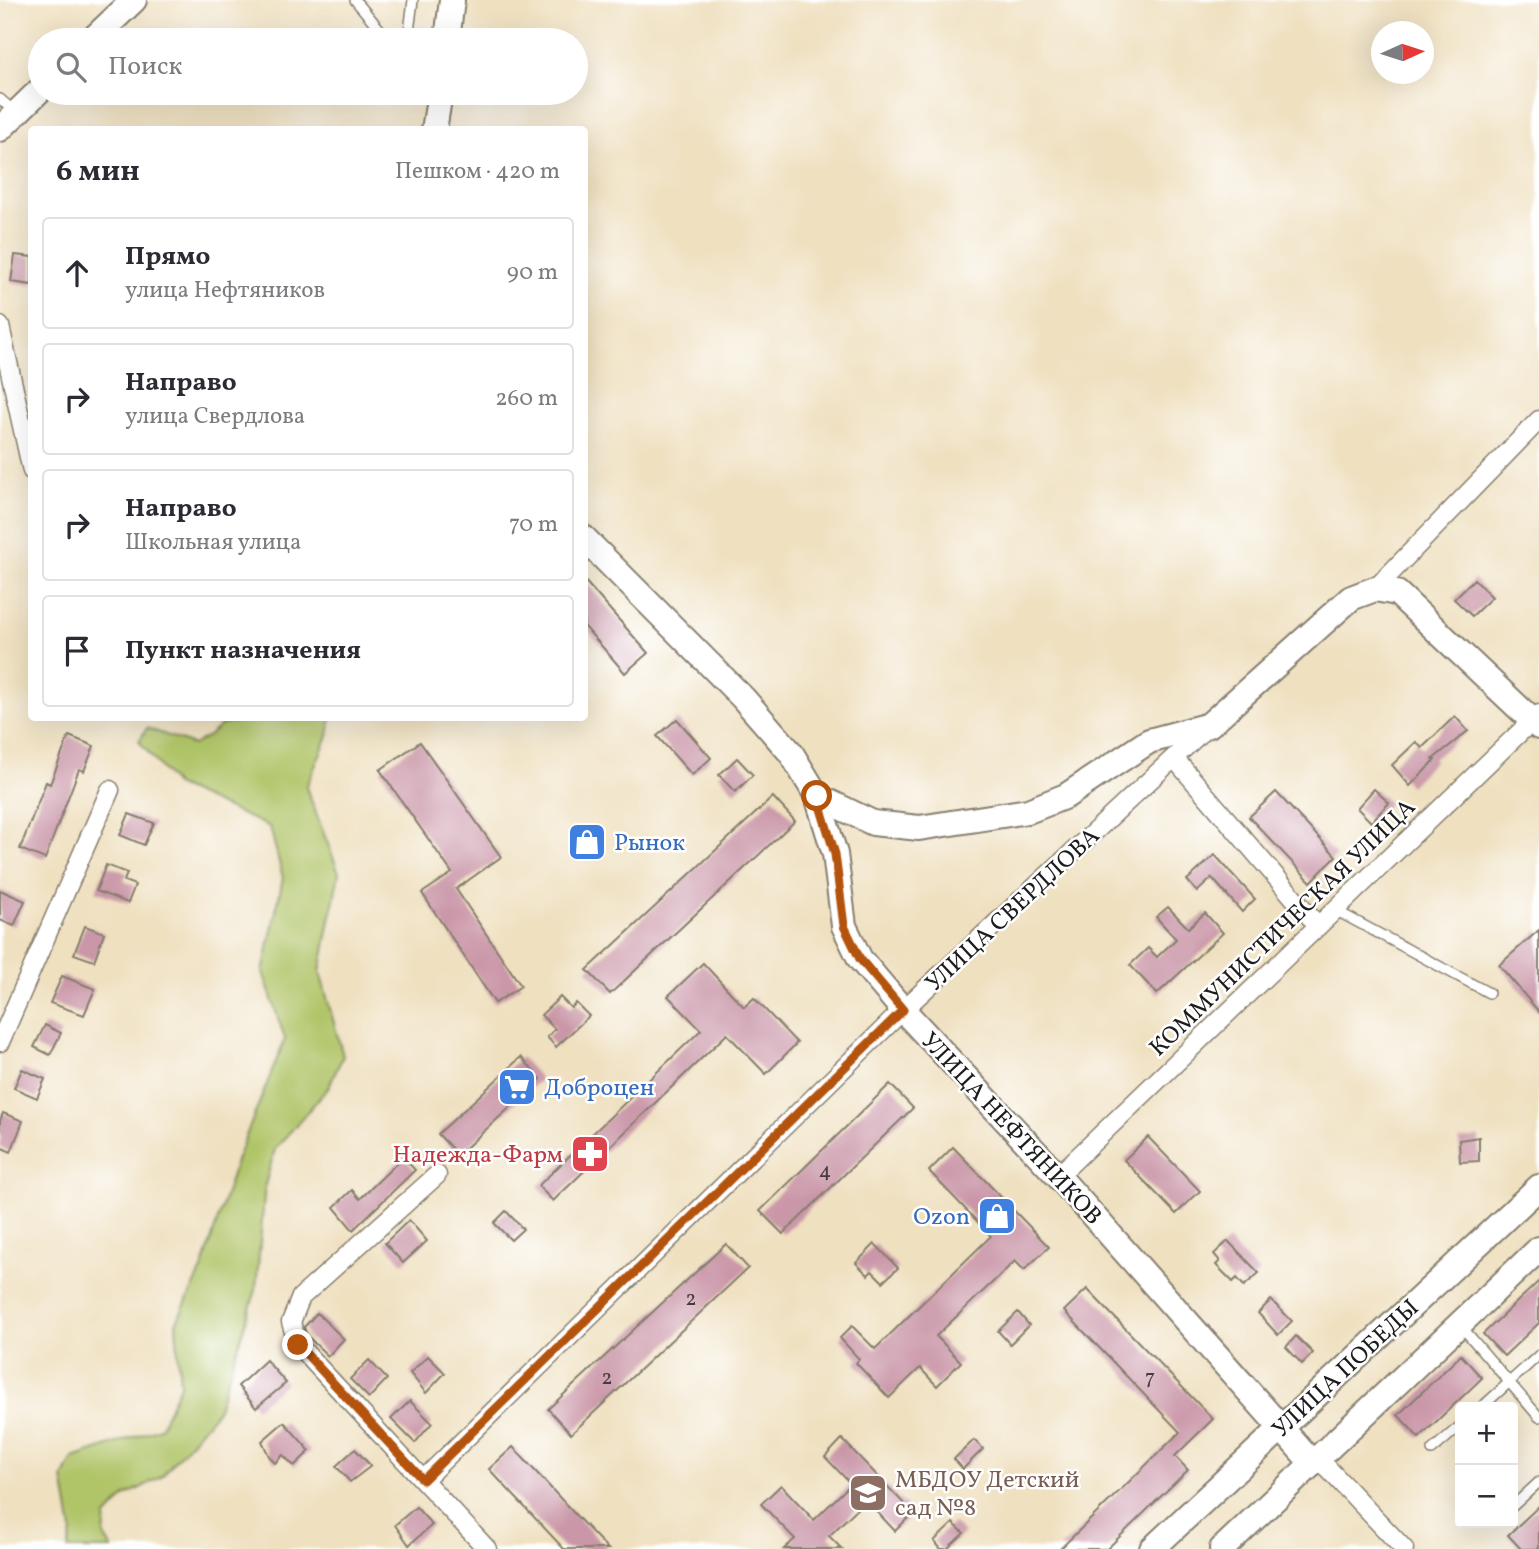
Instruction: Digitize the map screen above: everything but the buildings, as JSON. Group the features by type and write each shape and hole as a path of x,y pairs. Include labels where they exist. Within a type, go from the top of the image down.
{"street":[{"path":"105,28 134,0"},
{"path":"448,28 452,0"},
{"path":"5,114 28,98"},
{"path":"0,326 28,453"},
{"name":"УЛИЦА СВЕРДЛОВА","path":"423,1480 903,1010 1209,725 1351,598 1386,591 1539,420"},
{"name":"УЛИЦА НЕФТЯНИКОВ","path":"588,542 743,698 791,753 817,796 835,854 844,926 860,959 903,1010 1058,1175 1281,1427 1316,1461"},
{"path":"1386,591 1537,720"},
{"name":"КОММУНИСТИЧЕСКАЯ УЛИЦА","path":"1058,1175 1537,720"},
{"path":"817,796 873,823 919,828 1028,811 1066,796 1149,741 1209,725"},
{"path":"1174,758 1318,926"},
{"path":"0,1042 110,790"},
{"path":"437,1175 300,1297 291,1322 298,1345 488,1549"},
{"name":"УЛИЦА ПОБЕДЫ","path":"1152,1549 1539,1187"},
{"name":"УЛИЦА ПОБЕДЫ","path":"1223,1549 1539,1249"},
{"path":"1316,1461 1404,1549"}],"lane":[{"path":"355,0 379,28"},
{"path":"410,28 413,0"},
{"path":"1335,909 1489,993"},
{"path":"1460,1325 1539,1417"},
{"path":"1488,1402 1539,1355"},
{"path":"1432,1450 1455,1430"},
{"path":"1518,1501 1539,1482"}],"green space":[{"path":"241,721 330,721 328,736 306,787 339,873 320,972 343,1056 328,1088 275,1149 265,1185 256,1290 217,1411 161,1477 125,1496 106,1517 104,1535 112,1549 68,1549 72,1531 63,1478 73,1458 160,1428 180,1385 176,1323 202,1270 237,1158 285,1039 263,972 283,878 270,827 175,785 139,741 147,728 193,745 223,724"}],"place":[{"name":"Рынок","path":"587,842"},
{"name":"Доброцен","path":"517,1087"},
{"name":"Надежда-Фарм","path":"590,1154"},
{"name":"Ozon","path":"997,1216"},
{"name":"МБДОУ Детский сад №8","path":"868,1493"}],"route":[{"path":"298,1345 423,1480 903,1010 860,959 844,926 835,854 817,796"}]}
